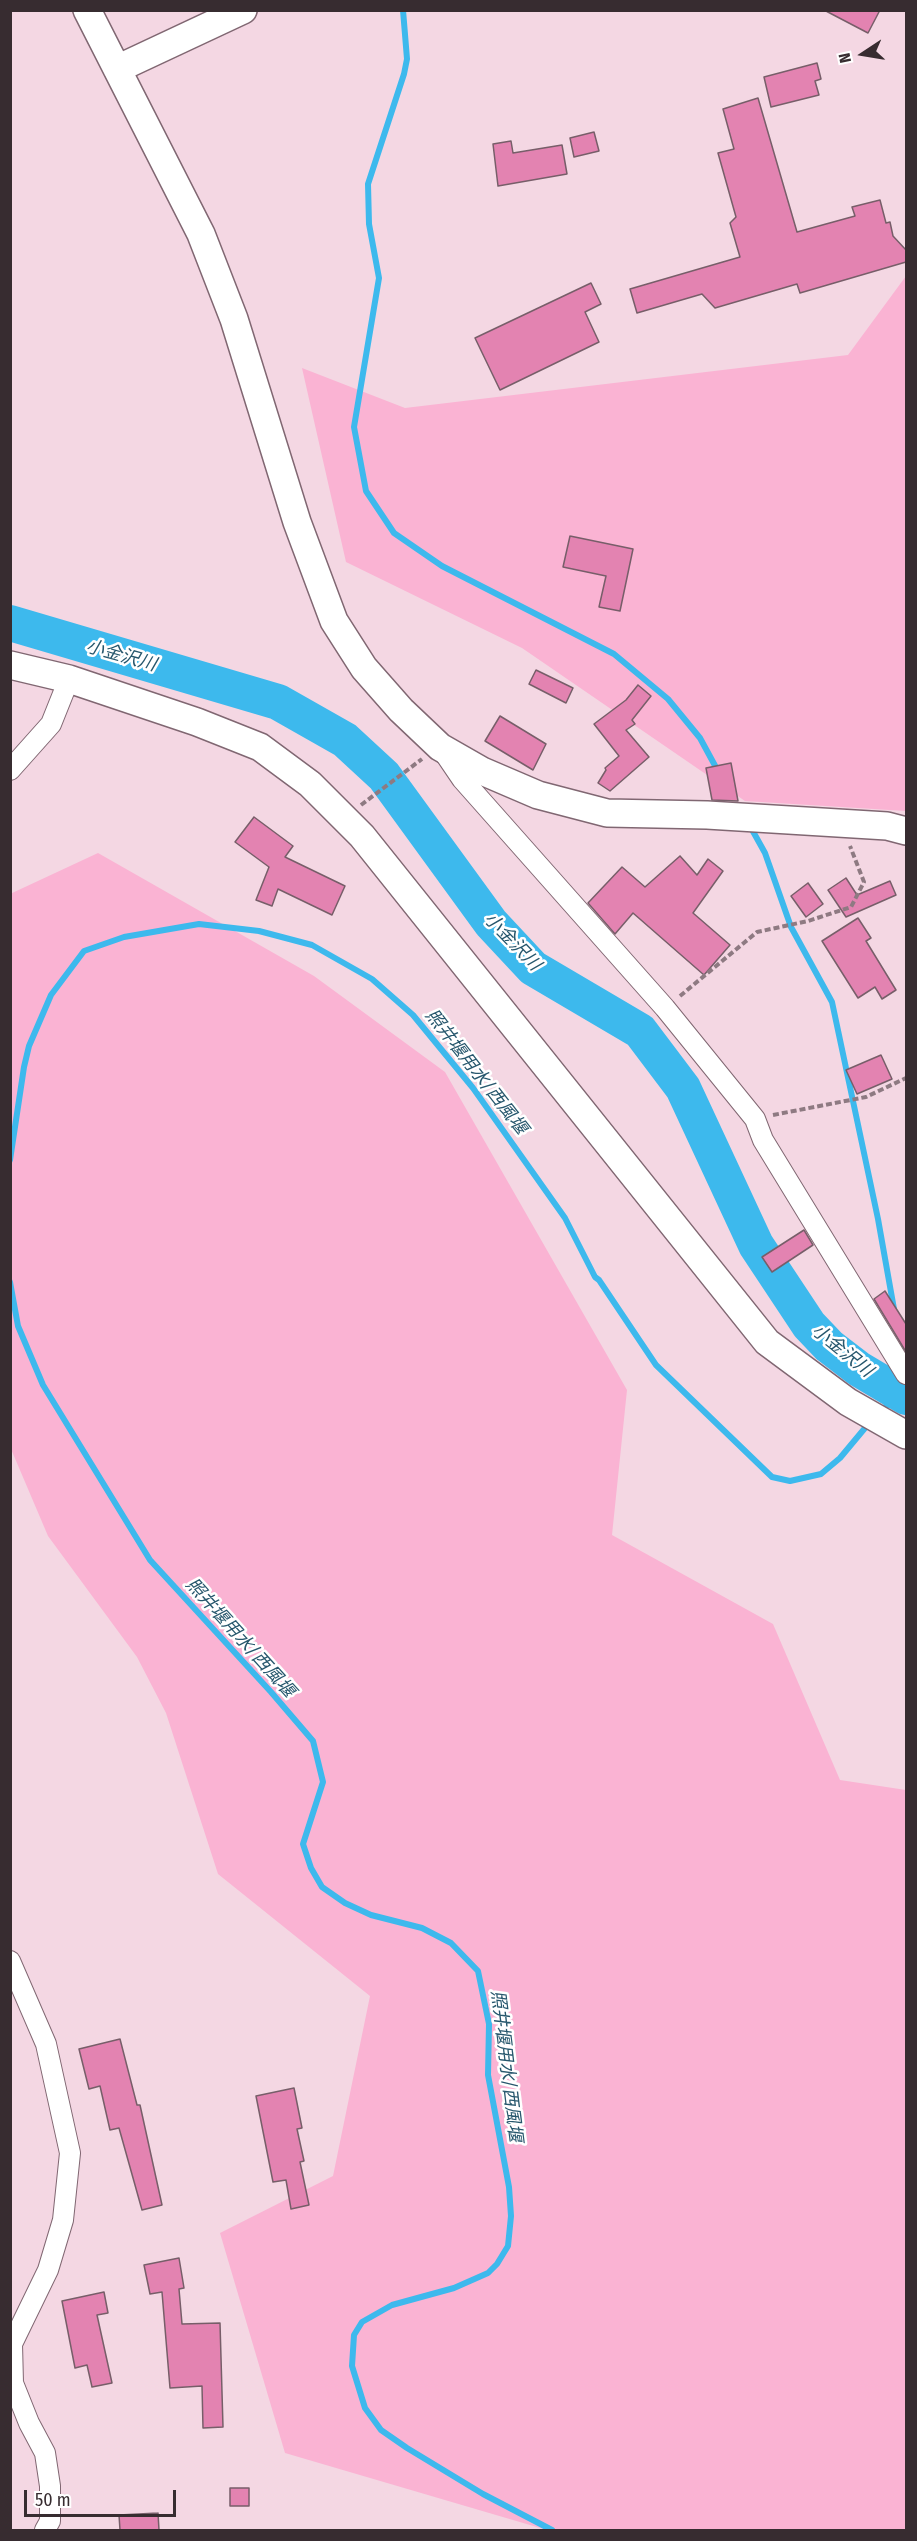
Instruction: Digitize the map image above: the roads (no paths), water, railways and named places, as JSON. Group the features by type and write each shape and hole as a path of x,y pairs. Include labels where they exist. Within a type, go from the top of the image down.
{"street":[{"path":"87,10 201,234 234,320 297,522 334,621 364,668 400,710 440,747 462,779 665,1008 755,1119 763,1140 906,1374"},
{"path":"117,69 243,10"},
{"path":"10,665 69,679 197,722 260,747 310,784 362,836 767,1342 848,1402 906,1435"},
{"path":"10,770 51,724 69,679"},
{"path":"440,747 482,771 538,795 607,813 706,815 887,826 906,831"},
{"path":"10,1961 46,2044 70,2153 63,2220 48,2270 12,2344 13,2383 28,2423 45,2453 50,2486 50,2521 45,2530"}],"waterway":[{"path":"403,10 407,59 404,74 368,184 369,224 379,278 354,427 366,491 394,533 442,566 614,654 668,699 700,738 719,773"},
{"name":"小金沢川","path":"10,623 278,702 345,740 384,776 491,923 533,968 640,1031 683,1088 756,1245 809,1325 829,1346 859,1369 906,1397"},
{"path":"750,826 765,853 791,927 832,1002 878,1219 894,1309"},
{"name":"照井堰用水/西風堰","path":"10,1160 29,1046 51,995 84,951 124,937 199,924 259,931 312,945 372,979 413,1015 473,1088 565,1218 595,1277 656,1365 772,1477 790,1481 821,1474 840,1458 870,1422"},
{"name":"照井堰用水/西風堰","path":"10,1282 18,1326 43,1385 150,1560 313,1741 323,1782 303,1844 311,1868 322,1887 345,1903 371,1915 422,1928 451,1943 478,1971 489,2024 488,2075 509,2187 511,2216 508,2246 497,2264 488,2273 454,2288 392,2305 362,2322 354,2335 352,2366 365,2408 381,2430 483,2494 552,2530"},
{"name":"照井堰用水/西風堰","path":"879,1412 900,1395 898,1373"}]}
